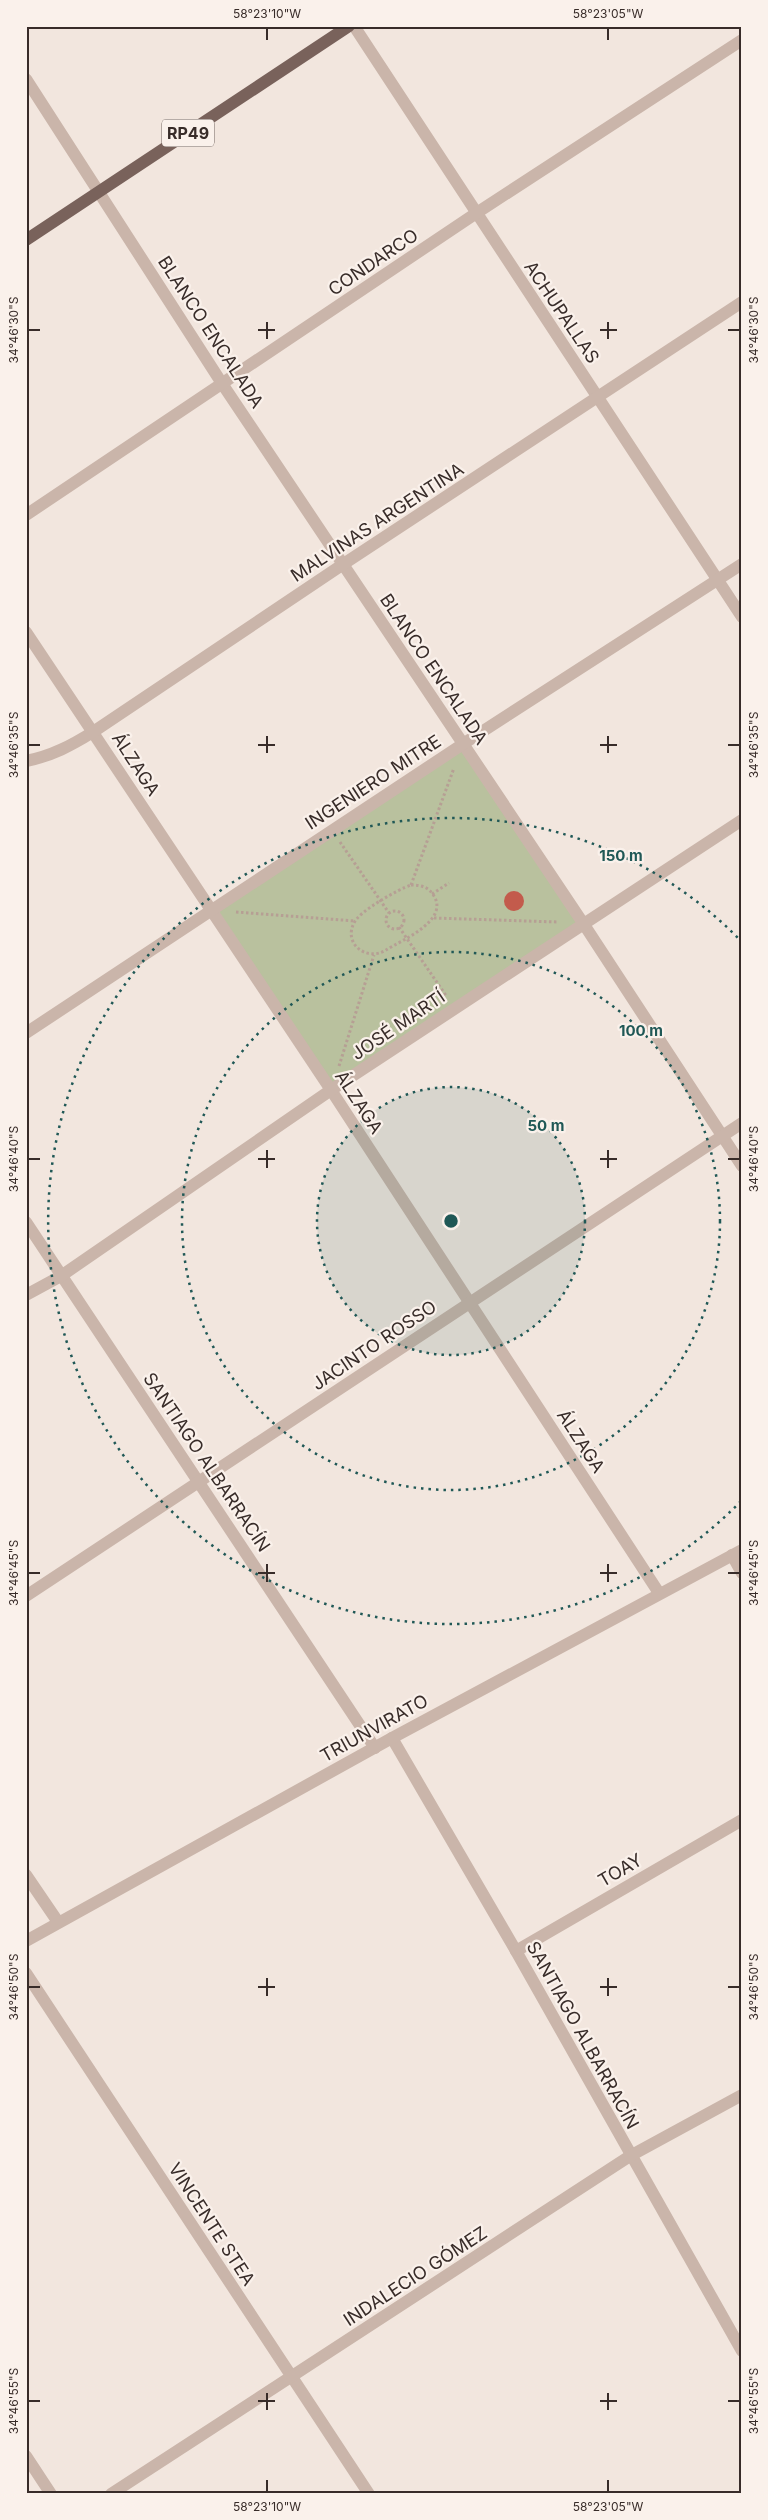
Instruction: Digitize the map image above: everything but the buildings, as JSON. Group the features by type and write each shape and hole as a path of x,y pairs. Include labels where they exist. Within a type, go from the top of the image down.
{"main road":[{"name":"RP49","path":"26,240 349,26"}],"street":[{"name":"ACHUPALLAS","path":"354,26 475,214 742,617"},
{"name":"CONDARCO","path":"26,515 223,385 475,214 742,40"},
{"name":"BLANCO ENCALADA","path":"26,79 100,190 223,385 583,923 742,1166"},
{"name":"MALVINAS ARGENTINA","path":"26,761 43,758 68,747 93,732 342,565 742,302"},
{"name":"INGENIERO MITRE","path":"26,1033 463,744 742,564"},
{"name":"ÁLZAGA","path":"26,632 331,1090 660,1593"},
{"name":"JOSÉ MARTÍ","path":"26,1295 61,1276 331,1090 742,820"},
{"name":"JACINTO ROSSO","path":"26,1596 742,1123"},
{"name":"SANTIAGO ALBARRACÍN","path":"26,1222 201,1482 375,1748"},
{"name":"TRIUNVIRATO","path":"26,1941 392,1738 737,1553"},
{"path":"737,1553 742,1573"},
{"name":"SANTIAGO ALBARRACÍN","path":"392,1738 516,1951 630,2156 742,2351"},
{"name":"TOAY","path":"516,1951 742,1820"},
{"path":"26,1874 58,1922"},
{"name":"VINCENTE STEA","path":"26,1973 369,2494"},
{"name":"INDALECIO GÓMEZ","path":"112,2494 630,2156 742,2095"},
{"path":"26,2456 51,2494"}],"path":[{"path":"411,885 463,744"},
{"path":"333,830 389,913"},
{"path":"432,894 449,883"},
{"path":"411,885 425,887 432,894 437,904 434,918 429,924 381,953 374,955 360,950 355,945 351,931 355,921 381,902 411,885"},
{"path":"211,910 355,921"},
{"path":"396,911 403,916 404,921 399,927 392,928 388,924 386,919 389,913 396,911"},
{"path":"434,918 583,923"},
{"path":"399,927 454,1008"},
{"path":"331,1090 374,955"}],"green space":[{"path":"463,744 583,923 331,1090 211,910"}]}
